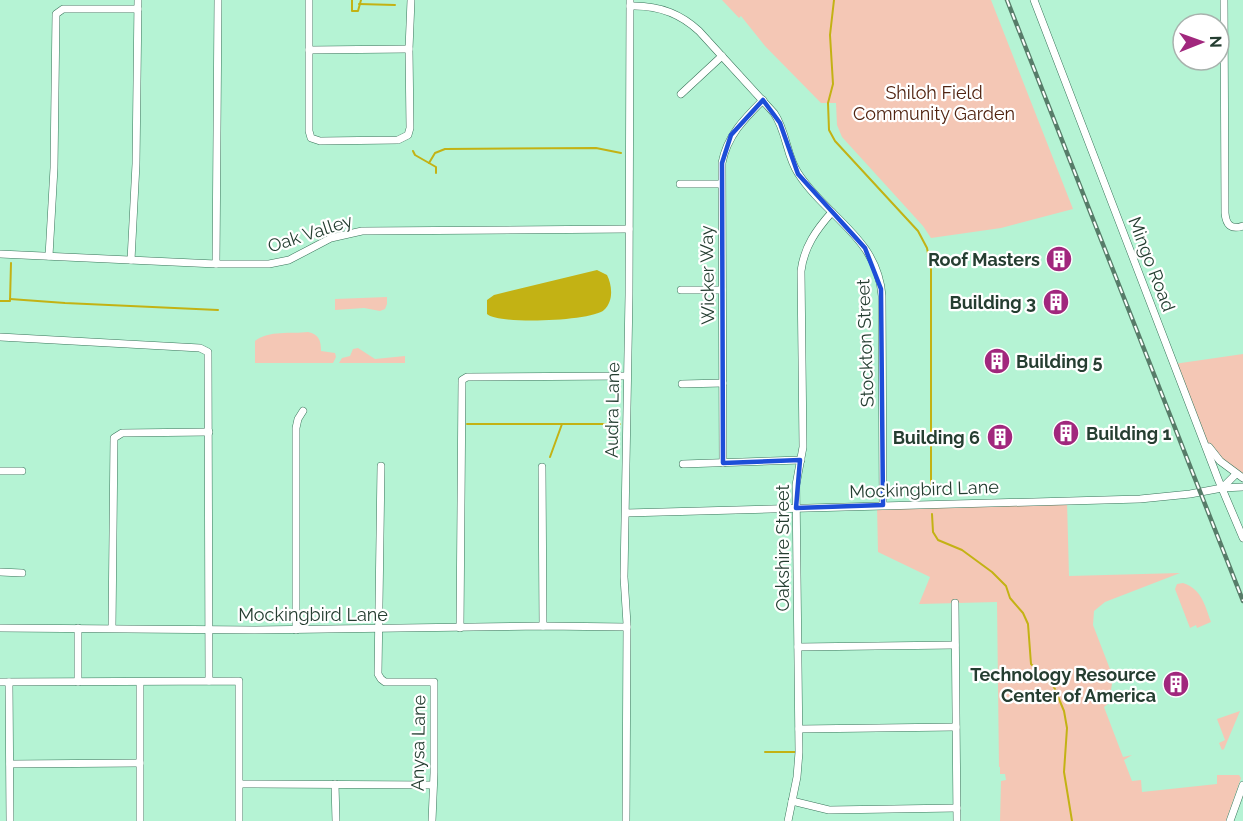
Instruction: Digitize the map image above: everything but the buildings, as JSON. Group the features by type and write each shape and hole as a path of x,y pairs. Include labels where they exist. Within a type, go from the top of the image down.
{"street":[{"path":"131,260 136,164 138,0"},
{"path":"216,264 218,0"},
{"path":"309,0 309,128 311,138 320,141 398,140 406,137 410,128 411,0"},
{"name":"Mingo Road","path":"1034,0 1243,538"},
{"path":"1224,0 1225,213 1226,222 1230,226 1236,228 1243,226"},
{"name":"Stockton Street","path":"630,3 677,15 694,27 722,56 763,100 780,123 790,157 798,174 865,248 875,265 880,282 883,505"},
{"name":"Audra Lane","path":"626,821 627,627 624,577 630,3"},
{"path":"49,256 54,170 56,14 63,9 138,9"},
{"path":"309,50 409,49"},
{"path":"681,94 722,56"},
{"name":"Wicker Way","path":"723,463 722,163 728,141 743,120 763,100"},
{"path":"681,184 721,184"},
{"name":"Oakshire Street","path":"788,821 798,768 799,729 796,508 797,476 803,441 802,267 805,253 814,234 832,212"},
{"name":"Oak Valley","path":"0,254 216,264 269,264 294,258 324,241 362,231 629,229"},
{"path":"681,290 722,290"},
{"path":"0,337 206,350 209,358 209,681"},
{"path":"460,628 462,380 467,377 627,376"},
{"path":"682,384 723,383"},
{"path":"296,630 296,428 303,411"},
{"path":"1201,431 1214,454 1240,476 1222,488"},
{"path":"112,628 112,443 115,436 122,433 209,432"},
{"path":"683,464 801,460"},
{"name":"Anysa Lane","path":"381,466 378,671 381,679 387,682 434,682 432,821"},
{"path":"542,467 543,626"},
{"path":"0,471 22,471"},
{"name":"Mockingbird Lane","path":"626,513 1140,499 1191,494 1222,488 1243,488"},
{"path":"0,572 22,573"},
{"path":"955,603 957,821"},
{"name":"Mockingbird Lane","path":"0,628 378,630 543,626 627,627"},
{"path":"78,628 78,682"},
{"path":"798,647 955,645"},
{"path":"0,682 239,681 239,821"},
{"path":"9,682 10,821"},
{"path":"140,682 141,821"},
{"path":"799,729 956,727"},
{"path":"10,764 140,763"},
{"path":"240,784 433,785"},
{"path":"336,784 336,821"},
{"path":"1230,821 1243,785"},
{"path":"792,801 829,810 957,808"}],"highlighted area":[{"path":"763,100 780,123 798,174 865,248 881,289 883,505 796,508 800,460 723,463 722,163 731,135"}],"green space":[{"name":"Shiloh Field Community Garden","path":"722,0 991,0 1073,209 1001,228 931,238 923,226 842,137 837,125 836,103 821,103 765,46 741,16 739,18"},
{"path":"387,297 385,309 380,311 364,308 335,310 335,299"},
{"path":"308,332 319,338 321,351 335,353 333,363 255,363 255,341 267,335"},
{"path":"358,348 375,359 405,356 405,363 339,363 342,358 350,356 353,349"},
{"path":"1243,354 1243,478 1220,461 1205,440 1174,364"},
{"path":"1067,501 1069,576 1180,573 1105,602 1094,611 1093,625 1113,677 1109,703 1104,707 1123,757 1132,755 1124,760 1132,781 1141,780 1142,792 1217,784 1217,775 1239,775 1241,778 1226,821 1000,821 1001,781 1006,780 1005,774 1000,774 999,767 997,602 919,604 930,577 878,552 877,505"},
{"path":"1183,583 1195,589 1199,594 1211,622 1197,628 1196,625 1190,628 1175,589 1177,584"},
{"path":"1240,711 1222,750 1219,743 1225,740 1217,719"}],"shaded area":[{"path":"597,270 607,275 611,293 607,306 596,314 565,319 508,320 487,314 487,300 494,295"}],"waterway":[{"path":"352,0 352,11 358,11 361,0"},
{"path":"834,0 830,35 833,84 828,103 829,130 835,141 918,231 927,248 931,269 931,495"},
{"path":"359,4 395,5"},
{"path":"429,163 435,153 445,149 596,148 621,153"},
{"path":"413,151 415,155 436,167 436,173"},
{"path":"0,301 10,301 11,263"},
{"path":"10,299 218,310"},
{"path":"467,424 620,424"},
{"path":"550,457 562,424"},
{"path":"932,514 933,532 938,540 962,550 992,572 1006,586 1010,598 1023,613 1028,624 1031,664 1054,687 1064,711 1067,728 1064,772 1072,821"},
{"path":"765,752 796,752"}],"railway":[{"path":"1007,0 1243,601"}],"place":[{"name":"Roof Masters","path":"1059,259"},
{"name":"Building 3","path":"1056,302"},
{"name":"Building 5","path":"997,361"},
{"name":"Building 1","path":"1066,433"},
{"name":"Building 6","path":"1000,437"},
{"name":"Technology Resource Center of America","path":"1176,684"}]}
